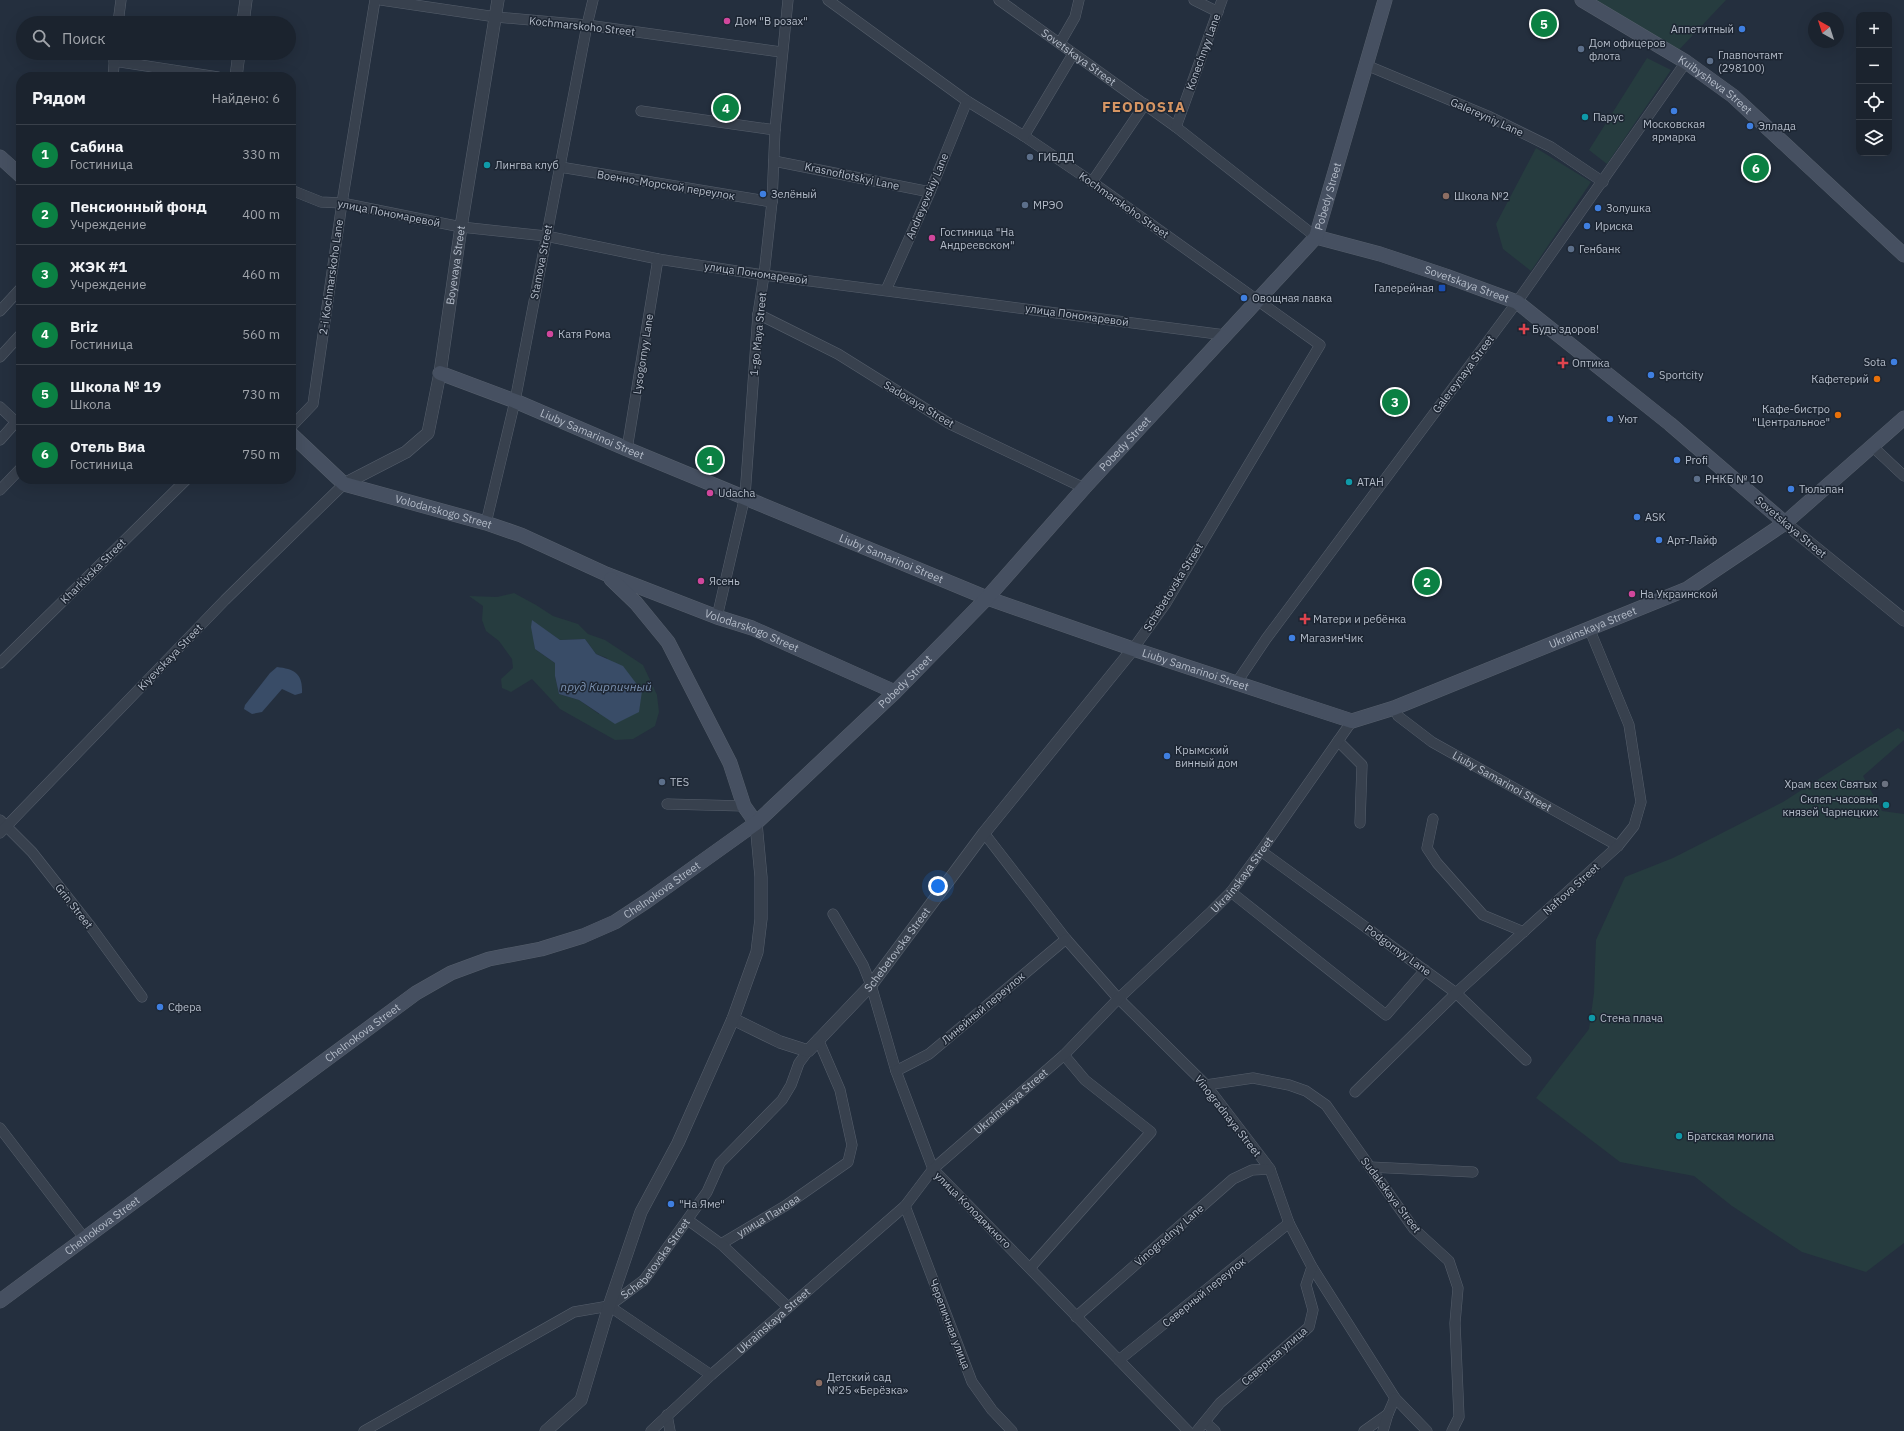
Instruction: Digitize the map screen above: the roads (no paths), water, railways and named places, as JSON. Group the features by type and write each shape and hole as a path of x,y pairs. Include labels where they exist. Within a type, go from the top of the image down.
{"main road":[{"name":"Pobedy Street","path":"756,823 894,692 987,598 1084,488 1316,237 1385,0"},
{"name":"Kuibysheva Street","path":"1582,0 1686,62 1744,104 1904,255"},
{"path":"0,157 16,171"},
{"name":"Sovetskaya Street","path":"1316,237 1380,254 1517,302 1670,424 1785,523"},
{"name":"Liuby Samarinoi Street","path":"440,372 515,401 987,598 1133,649 1352,721"},
{"name":"Ukrainskaya Street","path":"1352,721 1394,708 1687,589 1785,523 1873,447 1904,418"},
{"name":"Volodarskogo Street","path":"296,439 344,484 486,523 521,535 606,574 716,617 752,628 894,692"},
{"name":"Volodarskogo Street","path":"606,574 636,603 668,642 730,763 744,806 756,823"},
{"name":"Chelnokova Street","path":"0,1301 416,993 457,971 489,959 541,948 583,936 615,922 756,823"}],"street":[{"path":"119,16 121,0"},
{"path":"244,16 246,0"},
{"name":"2-i Kochmarskoho Lane","path":"296,422 313,404 342,203 374,0"},
{"name":"Kochmarskoho Street","path":"382,0 496,16 587,25 781,52"},
{"name":"Boyevaya Street","path":"344,484 406,452 428,433 440,372 461,227 498,0"},
{"name":"Stamova Street","path":"486,523 515,401 593,0"},
{"name":"1-go Maya Street","path":"716,617 744,496 758,314 772,202 775,130 781,52 788,0"},
{"name":"Kochmarskoho Street","path":"828,0 967,101 1024,136 1092,182 1320,344"},
{"name":"Sovetskaya Street","path":"999,0 1176,127 1316,237"},
{"path":"1060,44 1076,17 1079,0"},
{"path":"1194,0 1218,12"},
{"name":"Konechnyy Lane","path":"1176,127 1222,0"},
{"path":"1024,136 1073,54"},
{"path":"112,72 114,60"},
{"path":"130,60 192,72"},
{"path":"237,72 239,60"},
{"name":"Galereynaya Street","path":"1237,682 1266,639 1517,302 1686,62"},
{"name":"Galereyniy Lane","path":"1366,65 1495,119 1551,147 1602,182"},
{"name":"Andreyevskiy Lane","path":"886,290 930,192 967,101"},
{"path":"1092,182 1145,104"},
{"path":"641,111 775,130"},
{"name":"Krasnoflotskyi Lane","path":"774,161 930,192"},
{"name":"Военно-Морской переулок","path":"560,167 772,202"},
{"name":"улица Пономаревой","path":"296,192 321,202 342,203 461,227 546,236 658,259 764,275 1225,335"},
{"name":"Lysogornyy Lane","path":"627,449 658,259"},
{"path":"0,311 16,293"},
{"name":"Sadovaya Street","path":"758,314 838,354 950,424 1084,488"},
{"path":"0,357 16,339"},
{"name":"Schebetovska Street","path":"364,1431 574,1312 609,1306 644,1280 707,1192 720,1163 782,1100 791,1085 799,1063 808,1050 871,985 984,833 1133,649 1166,603 1320,344"},
{"path":"0,408 16,418"},
{"path":"0,440 16,423"},
{"path":"1873,447 1904,476"},
{"path":"0,490 16,473"},
{"name":"Kharkivska Street","path":"0,663 182,484"},
{"name":"Kiyevskaya Street","path":"2,827 225,600 344,484"},
{"name":"Sovetskaya Street","path":"1785,523 1904,620"},
{"name":"Naftova Street","path":"1355,1092 1456,993 1618,846 1634,826 1641,802 1628,725 1589,628"},
{"name":"Liuby Samarinoi Street","path":"1394,708 1398,716 1432,742 1618,846"},
{"name":"Ukrainskaya Street","path":"651,1431 711,1375 905,1206 933,1169 1064,1055 1118,999 1231,892 1262,851 1352,721"},
{"path":"1338,741 1362,765 1360,823"},
{"path":"667,804 744,806"},
{"path":"1433,819 1426,848 1437,863 1483,915 1524,932"},
{"path":"546,1431 581,1400 609,1306 641,1212 678,1142 733,1019 757,952 760,926 761,877 756,823"},
{"name":"Grin Street","path":"2,827 32,852 91,926 142,998"},
{"name":"Vinogradnaya Street","path":"984,833 1066,939 1118,999 1206,1085 1270,1169 1289,1223 1312,1267 1395,1398 1427,1431"},
{"name":"Podgornyy Lane","path":"1262,851 1456,993 1526,1060"},
{"path":"1231,892 1386,1015 1425,970"},
{"name":"улица Колодяжного","path":"833,914 863,965 871,985 896,1071 933,1169 1188,1431"},
{"name":"Линейный переулок","path":"896,1071 929,1054 1066,939"},
{"path":"733,1019 780,1042 808,1050"},
{"name":"улица Панова","path":"720,1244 785,1206 848,1162 852,1145 840,1090 818,1039"},
{"path":"1030,1268 1151,1132 1085,1080 1064,1055"},
{"name":"Sudakskaya Street","path":"1206,1085 1253,1078 1289,1085 1306,1091 1326,1105 1414,1230 1449,1261 1458,1288 1455,1323 1459,1416 1452,1431"},
{"path":"0,1128 85,1239"},
{"path":"1370,1167 1473,1172"},
{"name":"Vinogradnyy Lane","path":"1076,1317 1232,1179 1252,1170 1270,1169"},
{"name":"Черепичная улица","path":"905,1206 972,1382 992,1410 1012,1431"},
{"path":"688,1220 720,1244 788,1307"},
{"name":"Северный переулок","path":"1119,1360 1289,1223"},
{"name":"Северная улица","path":"1197,1431 1220,1403 1309,1327 1313,1310 1306,1285 1312,1267"},
{"path":"609,1306 711,1375"},
{"path":"1383,1431 1395,1398"},
{"path":"1364,1431 1388,1414"},
{"path":"668,1415 670,1431"},
{"path":"1205,1422 1215,1431"}],"water":[{"name":"пруд Кирпичный","path":"532,620 560,640 585,639 596,654 623,666 642,691 639,712 615,724 579,700 559,694 555,676 555,663 535,649 531,627"},
{"path":"277,667 289,669 297,674 301,681 302,693 295,695 282,689 262,712 252,714 244,709 245,705 270,673"}],"place":[{"name":"Дом \"В розах\"","path":"727,21"},
{"name":"Школа № 19","path":"1544,24"},
{"name":"Аппетитный","path":"1742,29"},
{"name":"Дом офицеров флота","path":"1581,49"},
{"name":"Главпочтамт (298100)","path":"1710,61"},
{"name":"Briz","path":"726,108"},
{"name":"Московская ярмарка","path":"1674,111"},
{"name":"Парус","path":"1585,117"},
{"name":"Эллада","path":"1750,126"},
{"name":"ГИБДД","path":"1030,157"},
{"name":"Лингва клуб","path":"487,165"},
{"name":"Отель Виа","path":"1756,168"},
{"name":"Зелёный","path":"763,194"},
{"name":"Школа №2","path":"1446,196"},
{"name":"МРЭО","path":"1025,205"},
{"name":"Золушка","path":"1598,208"},
{"name":"Ириска","path":"1587,226"},
{"name":"Гостиница \"На Андреевском\"","path":"932,238"},
{"name":"Генбанк","path":"1571,249"},
{"name":"Галерейная","path":"1442,288"},
{"name":"Овощная лавка","path":"1244,298"},
{"name":"Будь здоров!","path":"1524,329"},
{"name":"Катя Рома","path":"550,334"},
{"name":"Sota","path":"1894,362"},
{"name":"Оптика","path":"1563,363"},
{"name":"Sportcity","path":"1651,375"},
{"name":"Кафетерий","path":"1877,379"},
{"name":"ЖЭК #1","path":"1395,402"},
{"name":"Кафе‐бистро \"Центральное\"","path":"1838,415"},
{"name":"Уют","path":"1610,419"},
{"name":"Сабина","path":"710,460"},
{"name":"Profi","path":"1677,460"},
{"name":"РНКБ № 10","path":"1697,479"},
{"name":"АТАН","path":"1349,482"},
{"name":"Тюльпан","path":"1791,489"},
{"name":"Udacha","path":"710,493"},
{"name":"ASK","path":"1637,517"},
{"name":"Арт-Лайф","path":"1659,540"},
{"name":"Ясень","path":"701,581"},
{"name":"Пенсионный фонд","path":"1427,582"},
{"name":"На Украинской","path":"1632,594"},
{"name":"Матери и ребёнка","path":"1305,619"},
{"name":"МагазинЧик","path":"1292,638"},
{"name":"Крымский винный дом","path":"1167,756"},
{"name":"TES","path":"662,782"},
{"name":"Храм всех Святых","path":"1885,784"},
{"name":"Склеп-часовня князей Чарнецких","path":"1886,805"},
{"name":"Сфера","path":"160,1007"},
{"name":"Стена плача","path":"1592,1018"},
{"name":"Братская могила","path":"1679,1136"},
{"name":"\"На Яме\"","path":"671,1204"},
{"name":"Детский сад №25 «Берёзка»","path":"819,1383"}],"district":[{"name":"FEODOSIA","path":"1144,107"}]}
